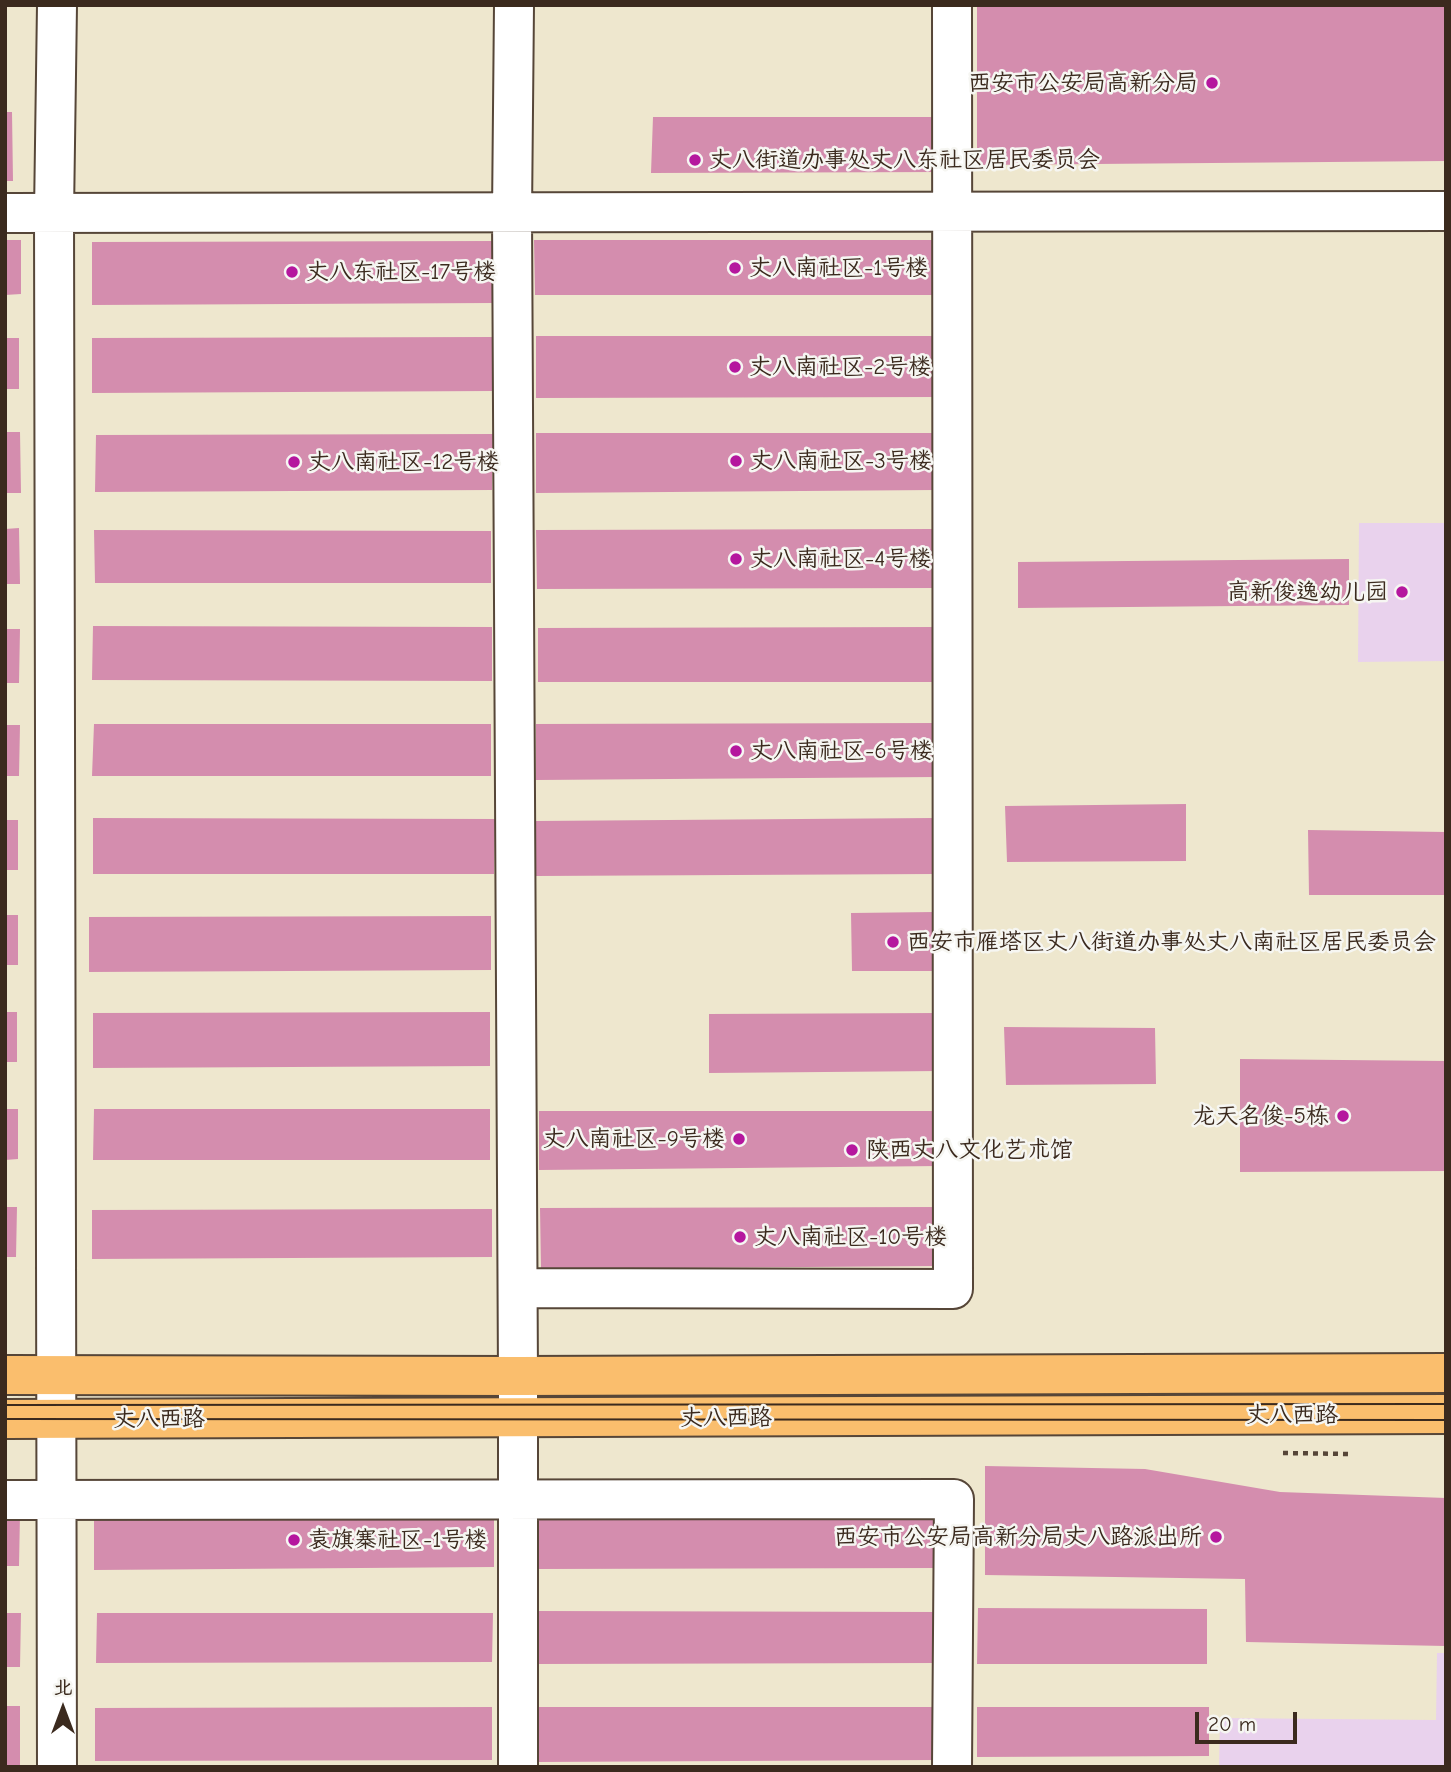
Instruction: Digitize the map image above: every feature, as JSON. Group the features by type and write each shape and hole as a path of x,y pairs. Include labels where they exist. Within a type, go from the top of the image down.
{"main road":[{"name":"丈八西路","path":"5,1375 1446,1374"},
{"name":"丈八西路","path":"5,1419 1446,1414"}],"street":[{"path":"57,5 54,213 57,1767"},
{"path":"514,5 512,214 518,1288 517,1767"},
{"path":"518,1288 953,1289 952,5"},
{"path":"5,213 1446,211"},
{"path":"5,1500 954,1499 952,1767"}],"shaded area":[{"name":"高新俊逸幼儿园","path":"1359,523 1446,523 1446,661 1358,662"},
{"path":"1437,1653 1446,1653 1446,1767 1219,1767 1220,1718 1436,1720"}],"building":[{"name":"西安市公安局高新分局","path":"977,5 1446,5 1446,161 977,165"},
{"path":"5,112 12,112 13,181 5,181"},
{"path":"653,117 939,117 941,172 651,173"},
{"path":"5,240 21,240 21,294 5,295"},
{"name":"丈八南社区-1号楼","path":"534,240 936,240 935,295 535,295"},
{"name":"丈八东社区-17号楼","path":"494,241 492,303 92,305 92,242"},
{"name":"丈八南社区-2号楼","path":"536,336 935,336 935,397 536,398"},
{"path":"493,337 492,391 92,393 92,338"},
{"path":"5,338 19,338 19,389 5,389"},
{"path":"5,432 20,432 21,493 5,493"},
{"name":"丈八南社区-3号楼","path":"536,433 936,433 935,490 536,493"},
{"name":"丈八南社区-12号楼","path":"493,434 492,490 95,492 96,435"},
{"path":"19,528 20,584 5,584 5,529"},
{"name":"丈八南社区-4号楼","path":"936,529 934,588 537,589 536,530"},
{"path":"94,530 491,531 491,583 95,583"},
{"path":"1349,559 1349,605 1018,608 1018,562"},
{"path":"93,626 492,627 492,681 92,680"},
{"path":"935,627 935,682 538,682 538,628"},
{"path":"5,629 20,629 19,683 5,683"},
{"name":"丈八南社区-6号楼","path":"936,723 936,777 536,780 536,724"},
{"path":"94,724 491,724 491,776 92,776"},
{"path":"5,725 20,725 19,776 5,776"},
{"path":"1186,804 1186,861 1007,862 1005,806"},
{"path":"93,818 495,819 494,874 93,874"},
{"path":"934,818 933,874 535,876 536,821"},
{"path":"5,820 18,820 18,870 5,870"},
{"path":"1308,830 1446,832 1446,895 1309,895"},
{"name":"西安市雁塔区丈八街道办事处丈八南社区居民委员会","path":"935,912 935,971 852,971 851,913"},
{"path":"5,915 18,915 18,965 5,965"},
{"path":"491,916 491,970 89,972 89,917"},
{"path":"5,1012 17,1012 17,1062 5,1062"},
{"path":"490,1012 490,1066 93,1068 93,1013"},
{"path":"940,1013 940,1071 709,1073 709,1014"},
{"path":"1004,1027 1155,1028 1156,1084 1006,1085"},
{"name":"龙天名俊-5栋","path":"1240,1059 1446,1061 1446,1171 1240,1172"},
{"path":"5,1109 18,1109 18,1159 5,1160"},
{"path":"94,1109 490,1109 490,1160 93,1160"},
{"name":"丈八南社区-9号楼","path":"539,1111 939,1111 940,1166 539,1170"},
{"path":"5,1207 17,1207 16,1257 5,1257"},
{"name":"丈八南社区-10号楼","path":"939,1207 939,1266 541,1269 540,1208"},
{"path":"492,1209 492,1257 92,1259 92,1210"},
{"name":"西安市公安局高新分局丈八路派出所","path":"985,1466 1145,1469 1280,1492 1446,1498 1446,1646 1246,1642 1245,1579 985,1575"},
{"name":"袁旗寨社区-1号楼","path":"494,1511 494,1567 94,1570 94,1514"},
{"path":"539,1512 935,1514 934,1568 539,1569"},
{"path":"5,1514 20,1514 19,1566 5,1566"},
{"path":"978,1608 1207,1609 1207,1664 977,1664"},
{"path":"538,1611 936,1612 934,1663 538,1664"},
{"path":"5,1613 21,1613 20,1667 5,1667"},
{"path":"97,1613 493,1613 492,1662 96,1663"},
{"path":"5,1706 20,1706 20,1765 5,1765"},
{"path":"492,1707 492,1760 95,1761 95,1708"},
{"path":"536,1707 935,1707 935,1760 535,1762"},
{"path":"977,1707 1209,1707 1209,1756 977,1757"}],"tram line":[{"path":"5,1405 1446,1404"},
{"path":"5,1419 1446,1420"}],"place":[{"name":"西安市公安局高新分局","path":"1212,83"},
{"name":"丈八街道办事处丈八东社区居民委员会","path":"695,160"},
{"name":"丈八南社区-1号楼","path":"735,268"},
{"name":"丈八东社区-17号楼","path":"292,272"},
{"name":"丈八南社区-2号楼","path":"735,367"},
{"name":"丈八南社区-3号楼","path":"736,461"},
{"name":"丈八南社区-12号楼","path":"294,462"},
{"name":"丈八南社区-4号楼","path":"736,559"},
{"name":"高新俊逸幼儿园","path":"1402,592"},
{"name":"丈八南社区-6号楼","path":"736,751"},
{"name":"西安市雁塔区丈八街道办事处丈八南社区居民委员会","path":"893,942"},
{"name":"龙天名俊-5栋","path":"1343,1116"},
{"name":"丈八南社区-9号楼","path":"739,1139"},
{"name":"陕西丈八文化艺术馆","path":"852,1150"},
{"name":"丈八南社区-10号楼","path":"740,1237"},
{"name":"西安市公安局高新分局丈八路派出所","path":"1216,1537"},
{"name":"袁旗寨社区-1号楼","path":"294,1540"}]}
